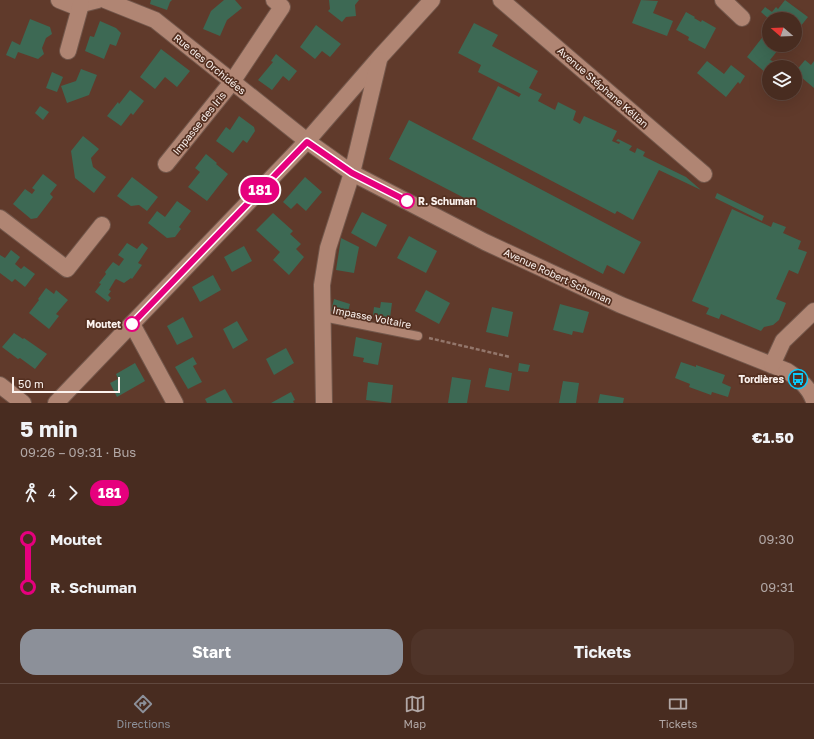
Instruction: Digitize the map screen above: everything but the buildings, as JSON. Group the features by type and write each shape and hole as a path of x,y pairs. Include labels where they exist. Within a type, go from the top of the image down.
{"street":[{"path":"59,0 74,6 98,0"},
{"name":"Rue des Orchidées","path":"105,0 128,4 154,20 307,142"},
{"name":"Impasse des Iris","path":"166,164 232,82 282,7 274,0"},
{"path":"65,399 132,324 307,142 380,57 432,0"},
{"name":"Avenue Stéphane Kélian","path":"501,0 704,174"},
{"path":"723,0 742,18"},
{"path":"68,51 81,4"},
{"path":"324,403 322,285 328,248 352,173 380,57"},
{"name":"Avenue Robert Schuman","path":"307,142 352,173 485,242 622,305 787,371 807,388 813,400"},
{"path":"0,218 67,269 102,225"},
{"path":"772,365 784,341 814,311"},
{"path":"132,324 175,403"},
{"path":"0,385 23,403"}],"lane":[{"name":"Impasse Voltaire","path":"323,317 418,336"}],"path":[{"path":"418,336 510,357"}],"bus line":[{"name":"181","path":"132,324 307,142 352,173 407,201"}],"place":[{"name":"R. Schuman","path":"407,201"},
{"name":"Moutet","path":"132,324"},
{"name":"Tordières","path":"798,379"}]}
